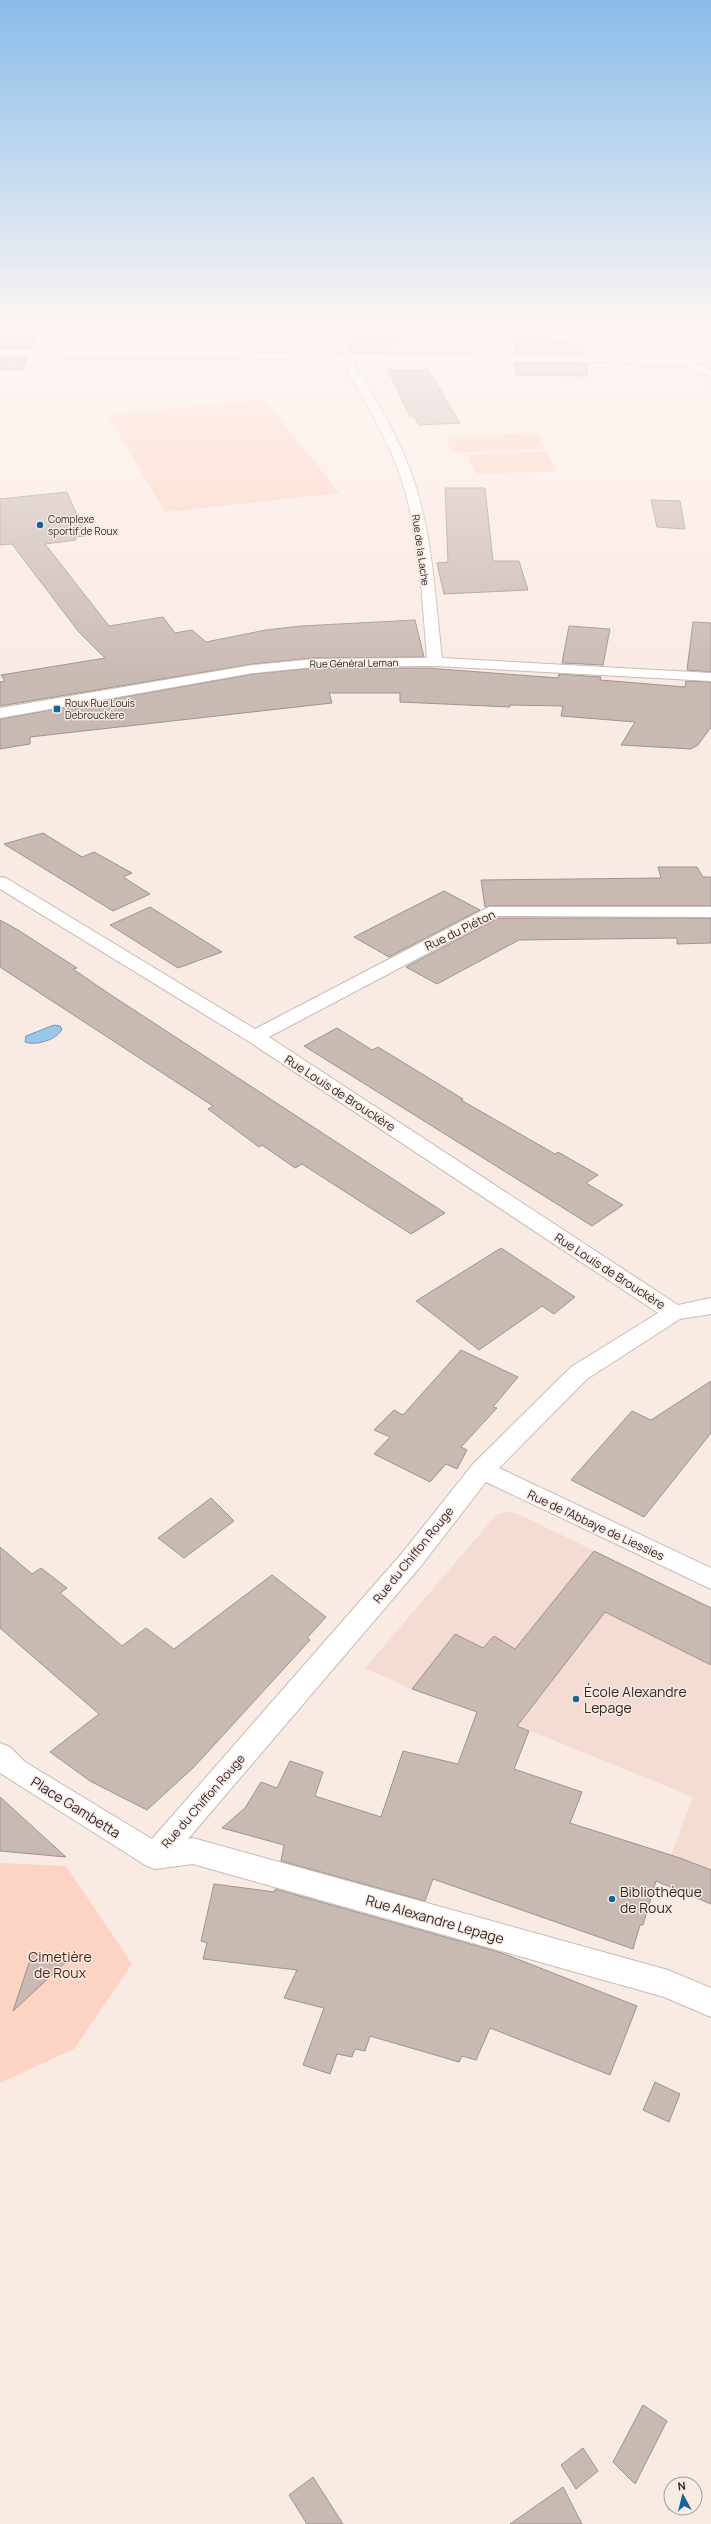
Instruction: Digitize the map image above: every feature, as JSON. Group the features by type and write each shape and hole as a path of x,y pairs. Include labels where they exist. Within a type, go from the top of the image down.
{"street":[{"name":"Rue de la Lache","path":"393,444 413,498 424,556 435,662"},
{"name":"Rue Général Leman","path":"0,713 253,669 314,663 435,662 711,677"},
{"name":"Rue Louis de Brouckère","path":"0,882 255,1037 674,1313"},
{"name":"Rue du Piéton","path":"255,1037 494,911 711,912"},
{"name":"Rue du Chiffon Rouge","path":"155,1856 412,1559 482,1470 579,1373 674,1313 711,1306"},
{"name":"Rue de l'Abbaye de Liessies","path":"482,1470 711,1579"},
{"name":"Place Gambetta","path":"0,1755 15,1770 155,1856"},
{"name":"Rue Alexandre Lepage","path":"155,1856 193,1851 668,1984 711,2003"}],"shaded area":[{"name":"École Alexandre Lepage","path":"506,1512 516,1513 711,1607 711,1905 695,1898 699,1891 663,1876 693,1797 477,1709 411,1689 365,1668 496,1515"}],"green space":[{"path":"124,444 300,444 339,493 165,512"},
{"path":"448,444 543,444 546,449 453,453"},
{"path":"546,451 557,471 476,474 467,455"},
{"name":"Cimetière de Roux","path":"0,1863 66,1866 132,1964 74,2049 0,2083"}],"water":[{"path":"54,1025 60,1026 62,1029 51,1039 40,1043 25,1042 26,1036"}],"building":[{"path":"445,488 485,488 493,561 519,561 528,590 444,594 437,563 448,562"},
{"path":"67,492 86,536 75,537 76,540 45,544 109,626 163,617 175,633 192,630 206,642 266,630 301,626 415,620 424,657 314,658 253,664 0,706 0,682 5,681 1,675 105,658 78,631 12,544 0,545 0,499"},
{"path":"651,500 680,501 685,529 657,527"},
{"path":"693,622 711,623 711,672 687,670"},
{"path":"569,626 610,629 603,665 562,663"},
{"path":"314,668 427,668 558,678 559,674 601,677 600,680 685,687 686,681 711,682 711,727 698,745 691,749 621,745 635,722 561,716 563,706 510,705 510,707 400,702 400,693 329,693 332,703 30,737 30,744 0,749 0,719 253,674"},
{"path":"43,833 82,857 94,852 132,873 123,877 150,894 113,911 4,844"},
{"path":"658,867 697,867 703,877 711,877 711,906 485,907 481,880 661,878"},
{"path":"444,891 480,910 389,957 354,937"},
{"path":"150,907 222,952 178,968 110,925"},
{"path":"498,918 711,918 711,943 677,944 677,938 519,940 437,984 406,967"},
{"path":"0,920 77,968 73,969 445,1213 411,1234 302,1164 295,1168 262,1145 259,1147 208,1109 213,1106 0,967"},
{"path":"337,1028 372,1050 378,1047 463,1099 461,1100 555,1154 558,1152 598,1175 586,1183 623,1205 592,1226 304,1046"},
{"path":"501,1248 575,1297 554,1314 542,1306 479,1350 416,1301"},
{"path":"461,1350 518,1377 493,1407 497,1408 461,1447 467,1450 457,1469 446,1464 430,1482 374,1454 390,1437 374,1430 394,1410 403,1415"},
{"path":"711,1381 711,1433 644,1517 571,1480 632,1411 651,1420"},
{"path":"211,1498 234,1521 184,1558 158,1538"},
{"path":"0,1547 32,1574 41,1568 67,1588 60,1593 122,1646 146,1628 174,1649 272,1575 326,1617 307,1638 310,1640 194,1767 147,1810 90,1781 50,1752 99,1714 0,1628"},
{"path":"594,1551 711,1608 711,1665 605,1612 517,1726 529,1731 514,1769 582,1792 570,1823 680,1858 711,1870 711,1904 656,1881 643,1925 640,1925 633,1949 433,1879 425,1901 281,1861 284,1845 222,1828 245,1808 261,1782 277,1788 290,1761 323,1772 315,1796 381,1817 403,1751 458,1764 477,1712 412,1689 455,1634 483,1648 494,1636 515,1649"},
{"path":"0,1797 66,1857 0,1851"},
{"path":"214,1884 275,1892 275,1889 502,1953 637,2006 610,2075 490,2028 476,2060 462,2056 459,2062 370,2036 365,2051 355,2049 352,2057 337,2054 330,2074 303,2065 324,2008 284,1998 297,1970 203,1959 207,1943 201,1941"},
{"path":"32,1954 67,1961 13,2011"},
{"path":"655,2082 680,2094 669,2122 643,2110"},
{"path":"643,2405 667,2421 635,2484 613,2462"},
{"path":"583,2448 598,2471 576,2489 561,2465"},
{"path":"313,2477 343,2524 307,2524 289,2495"},
{"path":"563,2487 582,2524 510,2524"}],"place":[{"name":"Complexe sportif de Roux","path":"40,525"},
{"name":"Roux Rue Louis Debrouckère","path":"57,709"},
{"name":"École Alexandre Lepage","path":"576,1699"},
{"name":"Bibliothèque de Roux","path":"612,1899"}]}
